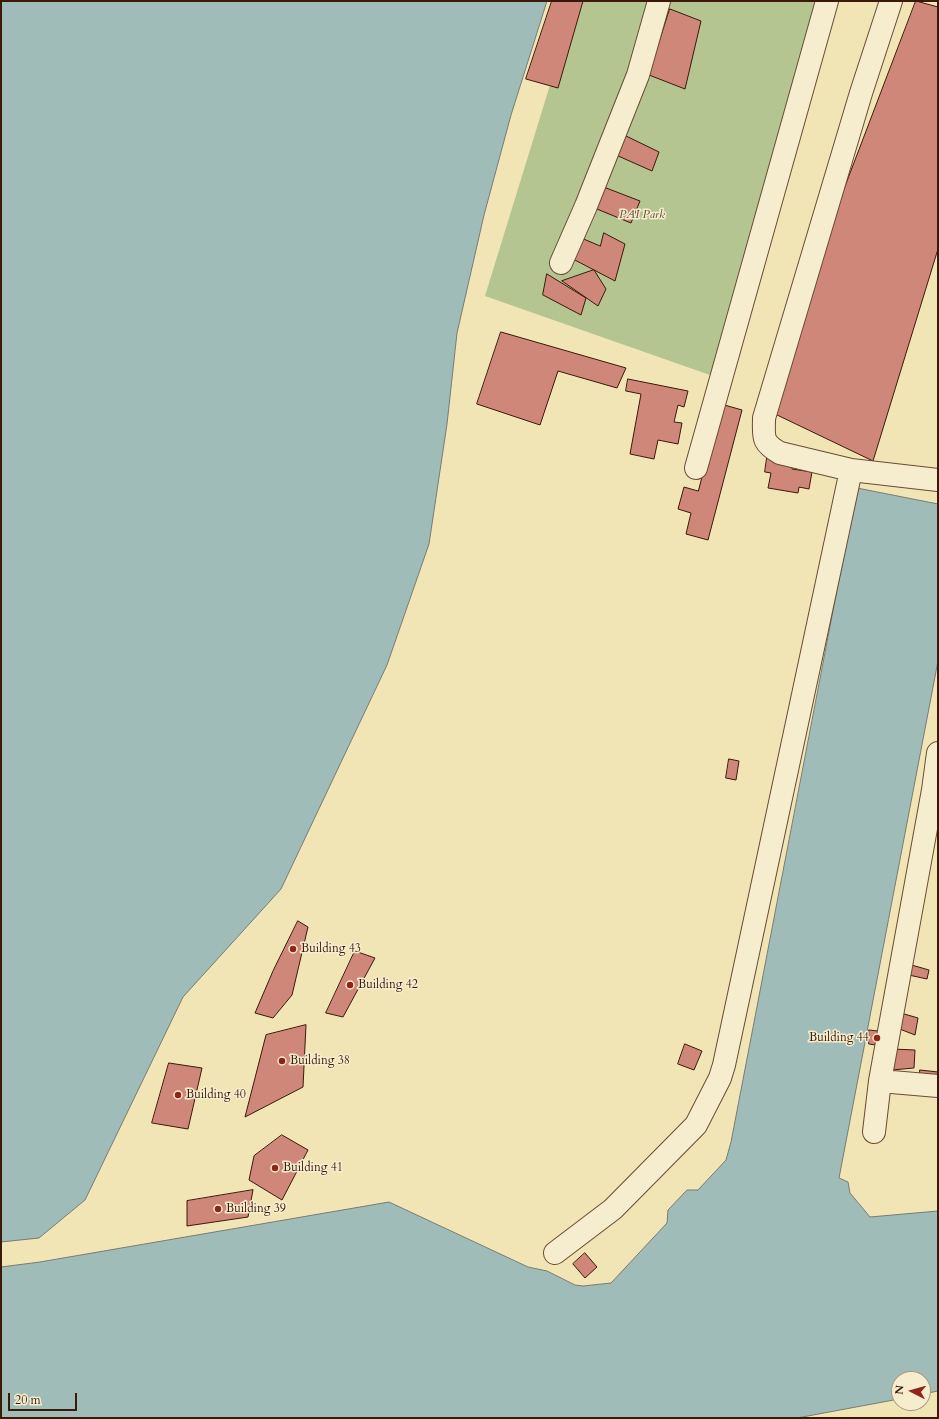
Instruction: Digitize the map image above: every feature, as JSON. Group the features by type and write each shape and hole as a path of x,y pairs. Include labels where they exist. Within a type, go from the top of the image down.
{"lane":[{"path":"561,263 586,206 638,75 659,1"},
{"path":"696,468 827,1"},
{"path":"891,1 861,93 764,418 764,438 769,446 780,452 852,470 938,480"},
{"path":"555,1253 613,1209 696,1125 720,1078 726,1058 852,470"},
{"path":"874,1132 880,1081 935,791 938,753"},
{"path":"880,1081 938,1086"}],"green space":[{"name":"PAI Park","path":"572,1 834,1 727,381 485,296 554,72"}],"water":[{"path":"1,1 547,1 511,115 484,215 457,333 447,424 429,544 387,665 281,889 183,997 85,1200 39,1238 1,1242"},
{"path":"857,488 938,504 938,661 839,1178 848,1182 850,1193 870,1217 938,1211 938,1391 931,1392 931,1371 891,1371 891,1400 797,1418 1,1418 1,1267 40,1262 389,1202 528,1267 547,1271 575,1285 583,1286 611,1283 667,1223 668,1210 687,1190 698,1190 726,1160 731,1142"}],"building":[{"path":"552,1 583,1 558,88 526,79"},
{"path":"916,1 938,7 938,249 873,461 775,414 844,189"},
{"path":"670,9 701,21 685,89 649,75"},
{"path":"622,134 659,152 652,171 616,155"},
{"path":"601,186 640,201 631,223 592,207"},
{"path":"604,233 625,244 615,281 573,259 579,237 600,246"},
{"path":"594,270 606,289 598,306 562,281"},
{"path":"547,274 586,298 581,315 543,295"},
{"path":"501,332 626,368 617,388 558,371 540,425 477,404"},
{"path":"628,379 688,391 684,407 678,405 674,422 682,423 678,444 658,440 654,459 630,454 641,394 626,391"},
{"path":"721,404 742,410 708,540 686,534 691,513 678,509 684,487 698,491"},
{"path":"767,458 793,462 792,469 812,472 809,489 799,487 798,493 768,488 771,473 765,472"},
{"path":"729,759 739,761 736,780 726,778"},
{"name":"Building 43","path":"298,921 308,927 292,995 273,1018 255,1013 273,971"},
{"name":"Building 42","path":"355,951 375,958 343,1017 326,1013"},
{"path":"908,964 929,970 927,979 904,974"},
{"path":"894,1011 918,1018 915,1035 892,1026"},
{"name":"Building 38","path":"306,1025 303,1087 245,1117 266,1035"},
{"name":"Building 44","path":"869,1030 887,1032 882,1046 869,1044"},
{"path":"685,1044 702,1051 694,1070 678,1064"},
{"path":"892,1049 915,1050 914,1068 892,1070"},
{"name":"Building 40","path":"169,1063 202,1068 188,1129 152,1123"},
{"path":"920,1070 938,1072 937,1078 920,1077"},
{"name":"Building 41","path":"282,1135 308,1150 282,1200 249,1180 254,1156"},
{"name":"Building 39","path":"253,1190 248,1217 187,1226 187,1201"},
{"path":"585,1253 597,1267 585,1278 573,1264"}],"place":[{"name":"Building 43","path":"293,949"},
{"name":"Building 42","path":"350,985"},
{"name":"Building 44","path":"877,1038"},
{"name":"Building 38","path":"282,1061"},
{"name":"Building 40","path":"178,1095"},
{"name":"Building 41","path":"275,1168"},
{"name":"Building 39","path":"218,1209"}]}
